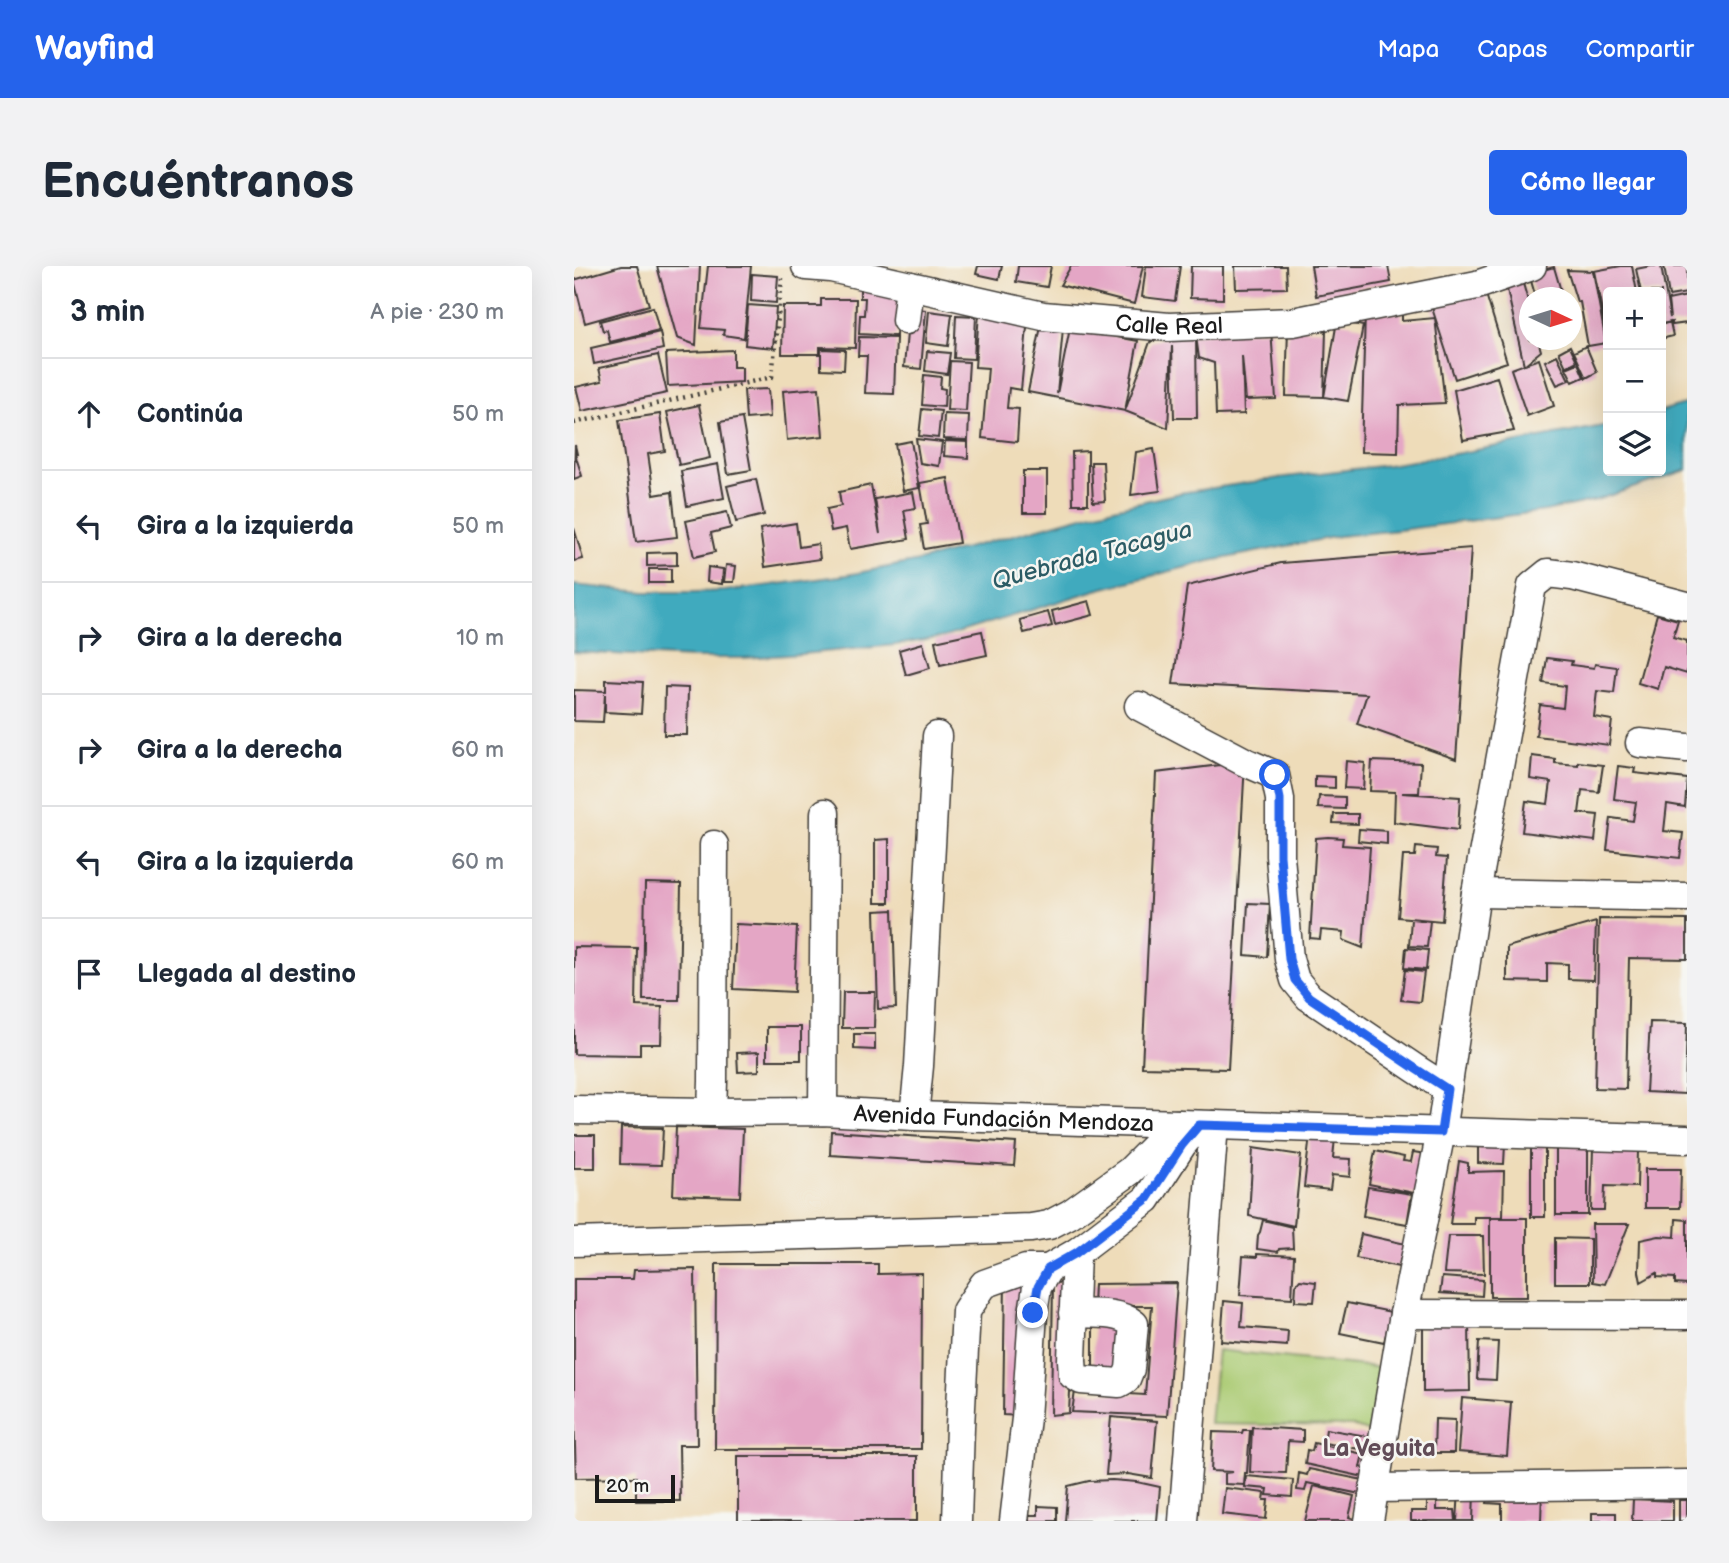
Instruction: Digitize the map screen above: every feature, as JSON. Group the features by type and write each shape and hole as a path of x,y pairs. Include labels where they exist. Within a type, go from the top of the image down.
{"street":[{"name":"Calle Real","path":"806,266 831,268 1043,316 1170,327 1293,323 1477,285 1532,266"},
{"path":"906,320 910,286"},
{"path":"1368,1521 1404,1314 1441,1132 1476,893 1532,586 1548,573 1572,576 1687,606"},
{"path":"1139,706 1275,775 1280,799 1280,856 1289,959 1295,980 1309,997 1447,1089"},
{"path":"914,1116 937,736"},
{"path":"1640,743 1687,748"},
{"path":"823,1111 825,813"},
{"path":"712,1112 714,845"},
{"path":"1476,893 1687,897"},
{"name":"Avenida Fundación Mendoza","path":"574,1110 823,1111 1687,1139"},
{"path":"574,1241 1031,1228 1049,1225 1070,1214 1197,1124"},
{"path":"957,1521 966,1311 984,1284 1026,1269 1048,1269 1076,1253 1147,1199 1197,1124"},
{"path":"1183,1521 1197,1124"},
{"path":"1073,1313 1076,1253"},
{"path":"1014,1521 1026,1418 1033,1313 1038,1287 1048,1269"},
{"path":"1404,1314 1687,1314"},
{"path":"1374,1488 1687,1484"}],"path":[{"path":"574,423 772,377 783,266"}],"green space":[{"path":"1217,1350 1392,1369 1381,1436 1353,1426 1210,1424"}],"water":[{"name":"Quebrada Tacagua","path":"1687,403 1687,470 1596,500 1545,511 1339,536 1210,561 1096,590 944,637 895,645 743,658 574,652 574,585 645,592 725,591 847,575 919,561 1101,511 1180,493 1388,465 1603,426 1603,476 1666,476 1666,409"}],"building":[{"path":"621,266 637,266 649,305 585,323 574,280"},
{"path":"657,266 700,266 696,345 677,338"},
{"path":"708,266 751,266 744,338 723,335 724,330 701,328"},
{"path":"978,266 1002,266 999,279 976,274"},
{"path":"1018,266 1051,266 1047,287 1016,282"},
{"path":"1071,266 1143,266 1134,304 1060,285"},
{"path":"1146,266 1180,266 1175,301 1142,297"},
{"path":"1191,266 1223,266 1223,299 1190,298"},
{"path":"1235,266 1286,266 1287,288 1236,289"},
{"path":"1311,266 1388,266 1391,282 1316,296"},
{"path":"1632,266 1636,287 1603,287 1603,315 1594,271"},
{"path":"1661,266 1665,287 1640,287 1636,269"},
{"path":"1664,266 1687,266 1687,293 1669,296"},
{"path":"1554,267 1560,287 1533,287 1529,274"},
{"path":"1567,270 1593,271 1603,326 1603,344 1588,346 1582,313 1582,287 1572,287"},
{"path":"752,274 778,276 776,303 751,301"},
{"path":"1522,280 1524,287 1519,287 1519,343 1506,285"},
{"path":"860,285 899,286 896,336 859,334 860,315 864,315 865,298 860,298"},
{"path":"1485,291 1507,362 1455,379 1432,308"},
{"path":"1666,295 1670,318 1668,300 1687,296 1687,323 1672,325 1672,322 1666,323"},
{"path":"821,299 856,299 855,348 820,347 820,354 782,354 783,306 821,306"},
{"path":"748,305 776,307 773,348 745,345"},
{"path":"653,307 659,330 610,342 607,330 603,331 600,321"},
{"path":"913,309 926,310 921,369 904,367 907,333 910,334"},
{"path":"929,311 952,314 948,346 926,343"},
{"path":"979,313 1028,317 1021,390 1009,388 1007,408 1019,409 1017,442 982,438 988,368 975,367"},
{"path":"1365,313 1402,313 1402,321 1435,318 1445,403 1399,405 1398,453 1361,452"},
{"path":"956,315 976,316 974,359 954,358"},
{"path":"1337,321 1363,326 1348,401 1324,397"},
{"path":"1670,322 1673,336 1666,338 1666,323"},
{"path":"1041,326 1063,328 1057,394 1070,328 1138,341 1125,411 1028,392"},
{"path":"1288,328 1326,330 1324,397 1286,396"},
{"path":"1271,330 1276,399 1246,400 1242,356 1244,414 1216,415 1214,363 1199,358 1196,336 1197,418 1174,418 1172,346 1168,428 1125,411 1150,342 1172,336"},
{"path":"660,332 663,349 594,364 591,348"},
{"path":"859,337 896,338 894,394 865,393 867,356 858,356"},
{"path":"1586,346 1597,372 1586,378 1574,352"},
{"path":"821,349 845,350 844,370 821,369"},
{"path":"733,350 733,367 742,367 742,382 668,386 666,353"},
{"path":"1521,350 1541,350 1541,351 1524,365"},
{"path":"1572,350 1577,361 1566,367 1559,352"},
{"path":"927,351 950,353 947,374 925,371"},
{"path":"658,355 667,393 582,411 576,387 602,381 599,368"},
{"path":"1557,355 1569,380 1557,385 1545,361"},
{"path":"1539,359 1554,406 1527,416 1511,369"},
{"path":"950,361 969,362 966,411 947,410"},
{"path":"1578,363 1584,377 1573,382 1566,368"},
{"path":"924,375 941,377 940,388 945,389 944,407 922,405"},
{"path":"1497,377 1514,431 1463,440 1454,390"},
{"path":"819,388 823,436 787,440 783,391"},
{"path":"768,389 770,417 746,419 744,390"},
{"path":"699,405 710,458 679,465 667,412"},
{"path":"922,409 941,411 938,438 919,436"},
{"path":"660,414 665,451 648,454 654,495 672,492 677,537 636,542 619,420"},
{"path":"944,414 969,415 968,440 943,439"},
{"path":"742,418 751,470 728,474 720,422"},
{"path":"916,439 942,442 939,466 920,463"},
{"path":"911,441 919,488 903,491 895,444"},
{"path":"945,441 968,442 968,458 944,456"},
{"path":"575,445 582,476 574,479"},
{"path":"1154,449 1160,491 1131,495 1136,452"},
{"path":"1088,451 1088,504 1073,504 1072,452"},
{"path":"1091,462 1103,462 1105,501 1093,502"},
{"path":"718,464 724,498 687,506 681,471"},
{"path":"1023,471 1047,471 1047,513 1023,513"},
{"path":"948,478 959,543 924,549 920,525 927,524 920,483"},
{"path":"756,479 764,515 736,522 727,486"},
{"path":"871,485 880,534 875,499 913,492 916,508 904,510 909,539 850,549 846,528 831,531 827,509 841,506 839,492"},
{"path":"727,512 731,528 711,533 715,552 694,557 686,521"},
{"path":"796,523 799,547 818,544 820,559 765,567 760,529"},
{"path":"574,528 583,559 574,561"},
{"path":"1471,548 1456,759 1357,724 1367,694 1173,684 1187,586 1281,563"},
{"path":"677,552 677,565 647,566 647,553"},
{"path":"726,565 736,566 734,582 724,582"},
{"path":"708,567 723,569 722,584 707,582"},
{"path":"649,569 671,569 671,583 649,583"},
{"path":"1089,601 1093,615 1055,625 1052,611"},
{"path":"1048,612 1052,626 1024,633 1020,620"},
{"path":"1657,614 1678,620 1673,637 1687,641 1687,674 1664,667 1658,689 1638,683"},
{"path":"982,631 987,655 940,665 935,641"},
{"path":"923,643 930,668 906,675 899,650"},
{"path":"1547,658 1572,661 1571,665 1594,668 1595,664 1617,667 1614,693 1597,691 1594,717 1612,720 1609,745 1536,736 1540,705 1563,708 1565,686 1543,683"},
{"path":"606,680 643,682 641,714 605,712 605,694 603,722 574,721 574,690 606,691"},
{"path":"665,687 688,688 687,735 664,735"},
{"path":"1532,756 1555,759 1555,763 1603,765 1599,792 1582,790 1579,813 1598,815 1595,841 1522,832 1526,801 1548,804 1551,782 1530,779"},
{"path":"1346,761 1365,763 1363,789 1344,788"},
{"path":"1372,761 1421,763 1419,793 1402,793 1460,797 1458,830 1394,822 1395,792 1370,791"},
{"path":"1245,762 1228,1069 1142,1067 1156,773"},
{"path":"1618,766 1635,768 1634,773 1687,779 1685,807 1667,804 1664,831 1683,833 1680,858 1607,850 1611,818 1633,821 1636,802 1614,799"},
{"path":"1315,776 1335,777 1335,788 1315,787"},
{"path":"1319,796 1345,797 1345,809 1318,808"},
{"path":"1334,814 1358,814 1358,824 1333,823"},
{"path":"1359,829 1387,831 1387,844 1358,841"},
{"path":"1316,838 1343,838 1342,845 1370,847 1363,948 1343,940 1344,932 1321,930 1320,939 1310,938"},
{"path":"889,839 889,903 875,903 875,840"},
{"path":"1416,847 1437,849 1436,857 1447,858 1442,921 1398,917 1403,856 1415,856"},
{"path":"645,883 681,884 679,1000 643,1000"},
{"path":"1248,903 1270,904 1267,957 1245,955"},
{"path":"893,910 896,1008 878,1009 875,911"},
{"path":"1411,919 1430,921 1427,947 1409,946"},
{"path":"1599,919 1687,920 1687,959 1629,958 1626,1089 1595,1088"},
{"path":"1596,922 1594,980 1568,979 1568,964 1547,963 1547,982 1507,981 1507,947"},
{"path":"736,924 797,927 794,992 733,989"},
{"path":"574,947 637,948 636,1006 662,1007 661,1044 640,1044 640,1055 574,1054"},
{"path":"1406,948 1428,950 1426,970 1404,968"},
{"path":"1405,970 1424,972 1420,1002 1401,1000"},
{"path":"843,992 875,992 874,1028 842,1028"},
{"path":"1650,1022 1687,1023 1685,1094 1646,1092"},
{"path":"767,1027 801,1027 801,1060 767,1060"},
{"path":"854,1034 875,1034 875,1050 854,1049"},
{"path":"759,1052 759,1071 738,1072 737,1053"},
{"path":"621,1127 663,1128 661,1165 620,1164"},
{"path":"676,1127 743,1129 740,1197 673,1195"},
{"path":"831,1131 1016,1143 1014,1166 830,1155"},
{"path":"574,1135 595,1135 595,1168 574,1168"},
{"path":"1310,1135 1335,1138 1333,1158 1351,1159 1350,1177 1332,1175 1330,1190 1304,1187"},
{"path":"1531,1142 1545,1142 1545,1217 1531,1217"},
{"path":"1478,1144 1505,1144 1504,1164 1478,1163"},
{"path":"1556,1146 1588,1146 1588,1215 1556,1215"},
{"path":"1253,1148 1301,1155 1294,1226 1249,1216"},
{"path":"1593,1149 1638,1150 1637,1187 1605,1186 1604,1210 1591,1210"},
{"path":"1375,1151 1404,1157 1403,1161 1411,1162 1413,1152 1432,1155 1424,1195 1369,1184"},
{"path":"1459,1161 1468,1163 1468,1172 1504,1171 1503,1217 1474,1217 1474,1224 1450,1224"},
{"path":"1645,1169 1681,1169 1680,1208 1645,1208"},
{"path":"1368,1187 1412,1194 1407,1224 1363,1216"},
{"path":"1490,1218 1527,1218 1527,1297 1490,1297"},
{"path":"1676,1219 1687,1220 1687,1285 1675,1284 1675,1278 1657,1277 1657,1273 1641,1282 1640,1240 1659,1236 1675,1237"},
{"path":"1263,1220 1292,1227 1293,1248 1279,1249 1278,1252 1257,1249"},
{"path":"1592,1224 1629,1224 1605,1284 1593,1282"},
{"path":"1361,1234 1410,1245 1406,1262 1400,1260 1399,1267 1356,1258"},
{"path":"1448,1236 1483,1236 1484,1274 1444,1273"},
{"path":"1555,1238 1590,1239 1590,1283 1555,1283"},
{"path":"1257,1254 1294,1256 1292,1298 1240,1295 1243,1256 1257,1257"},
{"path":"716,1264 878,1264 878,1274 922,1273 921,1449 715,1449"},
{"path":"695,1269 697,1445 679,1445 680,1501 636,1501 636,1477 576,1478 574,1279 633,1279 634,1270"},
{"path":"1442,1277 1483,1280 1482,1296 1440,1293"},
{"path":"1026,1280 1022,1416 1003,1415 1005,1281"},
{"path":"1300,1280 1316,1282 1314,1302 1295,1301 1296,1285"},
{"path":"1075,1282 1069,1413 1051,1415 1053,1283"},
{"path":"1177,1283 1167,1416 1072,1412 1075,1391 1145,1395 1152,1306 1093,1306 1094,1284"},
{"path":"1224,1301 1243,1303 1241,1327 1288,1331 1287,1346 1221,1341"},
{"path":"1347,1303 1391,1312 1384,1342 1340,1333"},
{"path":"1469,1322 1470,1391 1423,1392 1423,1323"},
{"path":"1093,1323 1127,1323 1125,1369 1093,1373"},
{"path":"1479,1341 1498,1342 1496,1380 1477,1379"},
{"path":"1462,1398 1511,1402 1507,1456 1458,1452"},
{"path":"1111,1417 1157,1421 1152,1478 1128,1474 1106,1475"},
{"path":"1435,1419 1455,1420 1454,1453 1434,1453"},
{"path":"1252,1427 1303,1430 1303,1442 1288,1441 1286,1473 1250,1472"},
{"path":"1326,1429 1373,1437 1371,1451 1324,1443"},
{"path":"1243,1430 1250,1430 1244,1485 1225,1484 1225,1473 1233,1472 1211,1471 1213,1432 1242,1433"},
{"path":"1314,1443 1363,1454 1360,1467 1366,1469 1364,1477 1305,1464 1307,1450 1312,1451"},
{"path":"738,1456 917,1456 917,1521 738,1521"},
{"path":"1309,1469 1368,1481 1365,1495 1307,1483 1305,1491 1297,1490 1299,1473 1307,1475"},
{"path":"1246,1476 1293,1480 1292,1497 1267,1495 1268,1489 1245,1487"},
{"path":"1112,1480 1160,1487 1157,1521 1065,1521 1068,1486 1089,1481"},
{"path":"1314,1486 1354,1496 1349,1517 1360,1521 1305,1521"},
{"path":"1225,1488 1265,1493 1264,1500 1268,1500 1266,1519 1222,1514"},
{"path":"1523,1490 1542,1491 1541,1521 1502,1521 1502,1504 1487,1503 1488,1495 1502,1496 1502,1500 1523,1501"},
{"path":"1459,1491 1474,1492 1473,1521 1457,1521"},
{"path":"1633,1499 1673,1501 1673,1521 1632,1521"},
{"path":"1679,1500 1687,1500 1687,1521 1679,1521"},
{"path":"1427,1502 1437,1502 1437,1510 1455,1510 1456,1521 1411,1521 1411,1511 1427,1511"},
{"path":"1038,1506 1057,1507 1057,1521 1029,1521 1029,1515 1038,1515"},
{"path":"1592,1513 1616,1513 1616,1521 1592,1521"}],"district":[{"name":"La Veguita","path":"1379,1448"}],"route":[{"path":"1033,1313 1038,1287 1048,1269 1076,1253 1147,1199 1182,1145 1199,1125 1441,1132 1447,1089 1309,997 1295,980 1289,959 1280,856 1280,799 1275,775"}]}
